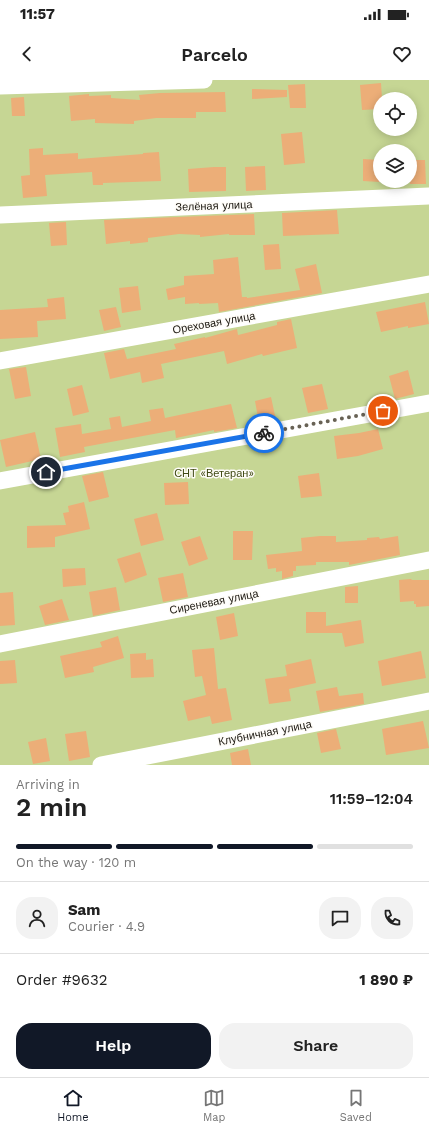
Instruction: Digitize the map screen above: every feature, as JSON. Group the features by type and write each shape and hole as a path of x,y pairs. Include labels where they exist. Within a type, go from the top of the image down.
{"street":[{"path":"0,86 204,80"},
{"name":"Зелёная улица","path":"0,215 429,196"},
{"name":"Ореховая улица","path":"0,361 429,284"},
{"path":"0,481 429,403"},
{"name":"Сиреневая улица","path":"0,644 429,560"},
{"name":"Клубничная улица","path":"101,765 429,702"}],"green space":[{"name":"СНТ «Ветеран»","path":"0,80 429,80 429,765 0,765"}],"building":[{"path":"381,83 382,92 373,92 373,109 362,110 360,85"},
{"path":"305,84 306,108 290,108 288,85"},
{"path":"252,89 287,90 287,97 252,99"},
{"path":"225,92 226,112 196,112 196,118 156,118 134,121 134,124 95,123 95,119 71,121 69,96 89,94 89,96 111,95 111,98 140,100 139,95 160,93"},
{"path":"24,97 25,116 12,116 11,98"},
{"path":"302,132 305,163 284,165 281,134"},
{"path":"43,148 43,155 78,153 78,159 159,152 161,181 103,183 103,185 93,185 92,172 45,175 47,196 23,198 21,176 30,175 29,149"},
{"path":"363,159 373,160 373,182 363,181"},
{"path":"417,160 425,160 426,184 417,184"},
{"path":"265,166 266,190 246,191 245,167"},
{"path":"226,167 226,191 189,192 188,169"},
{"path":"337,210 339,234 283,236 282,213"},
{"path":"254,214 255,235 229,234 200,237 200,235 179,234 148,238 148,242 130,244 130,241 106,244 104,220"},
{"path":"66,222 67,245 51,246 49,223"},
{"path":"279,244 281,269 265,270 263,245"},
{"path":"238,257 242,297 247,298 300,290 295,269 316,264 322,293 219,312 218,303 185,304 185,297 168,300 166,289 184,285 184,276 214,274 213,260"},
{"path":"138,286 141,310 122,313 119,288"},
{"path":"64,297 66,319 37,321 38,337 0,339 0,310 48,307 47,299"},
{"path":"425,302 429,324 408,328 408,326 381,332 376,312"},
{"path":"116,307 121,327 104,331 99,310"},
{"path":"291,319 297,348 263,356 262,354 227,364 224,351 161,364 164,378 142,383 140,372 110,379 104,353 124,349 127,359 176,349 174,344 205,338 237,329 238,335 277,325 277,322"},
{"path":"26,367 31,396 15,399 9,369"},
{"path":"408,370 414,394 395,399 389,376"},
{"path":"322,384 328,409 308,413 302,388"},
{"path":"82,385 89,412 73,416 67,389"},
{"path":"271,397 276,420 259,423 255,401"},
{"path":"231,404 237,428 214,432 214,430 176,438 175,430 84,447 85,452 60,457 55,428 81,424 82,434 111,429 109,418 120,416 122,427 151,421 149,410 163,408 165,418"},
{"path":"378,429 383,449 358,456 337,459 334,436"},
{"path":"35,432 41,459 6,467 0,440"},
{"path":"103,472 109,497 89,502 82,476"},
{"path":"319,473 322,496 301,498 298,476"},
{"path":"188,482 189,504 165,505 164,483"},
{"path":"84,502 90,529 55,537 55,547 27,548 27,526 66,525 63,513 69,512 68,506"},
{"path":"157,513 164,540 141,546 134,519"},
{"path":"233,531 253,531 252,560 233,560"},
{"path":"200,536 208,559 189,566 181,542"},
{"path":"336,536 336,542 367,540 367,538 379,537 380,539 398,536 400,555 349,565 349,562 316,562 316,565 296,566 296,571 293,571 293,576 282,579 282,571 276,572 276,568 268,569 266,555 302,551 301,538"},
{"path":"140,552 147,575 125,583 117,559"},
{"path":"85,568 86,585 63,587 62,569"},
{"path":"183,573 188,597 163,602 158,578"},
{"path":"399,580 429,580 429,606 416,607 414,601 400,602"},
{"path":"358,586 358,603 345,603 345,587"},
{"path":"116,587 120,610 93,616 89,592"},
{"path":"13,592 15,625 0,626 0,593"},
{"path":"62,599 69,620 45,625 39,606"},
{"path":"306,612 326,612 326,626 361,620 364,643 345,647 342,633 306,633"},
{"path":"234,613 238,636 220,640 216,617"},
{"path":"118,636 124,658 93,667 94,672 65,678 60,656 102,647 100,642"},
{"path":"214,648 218,689 226,688 232,720 212,724 210,716 188,721 183,701 206,695 202,676 195,677 192,650"},
{"path":"421,651 426,678 382,686 378,661"},
{"path":"146,653 146,660 153,659 154,677 131,678 130,654"},
{"path":"311,659 316,683 289,689 291,701 269,704 265,679 287,676 285,665"},
{"path":"15,660 17,683 0,684 0,661"},
{"path":"337,687 339,696 363,693 364,704 320,712 316,691"},
{"path":"423,721 429,748 386,755 382,729"},
{"path":"336,729 341,749 321,753 317,733"},
{"path":"86,731 90,757 69,761 65,734"},
{"path":"46,738 50,761 33,764 28,742"},
{"path":"248,749 251,765 232,765 230,753"}],"way so far":[{"path":"264,433 383,411"}],"route":[{"path":"46,472 264,433"}]}
